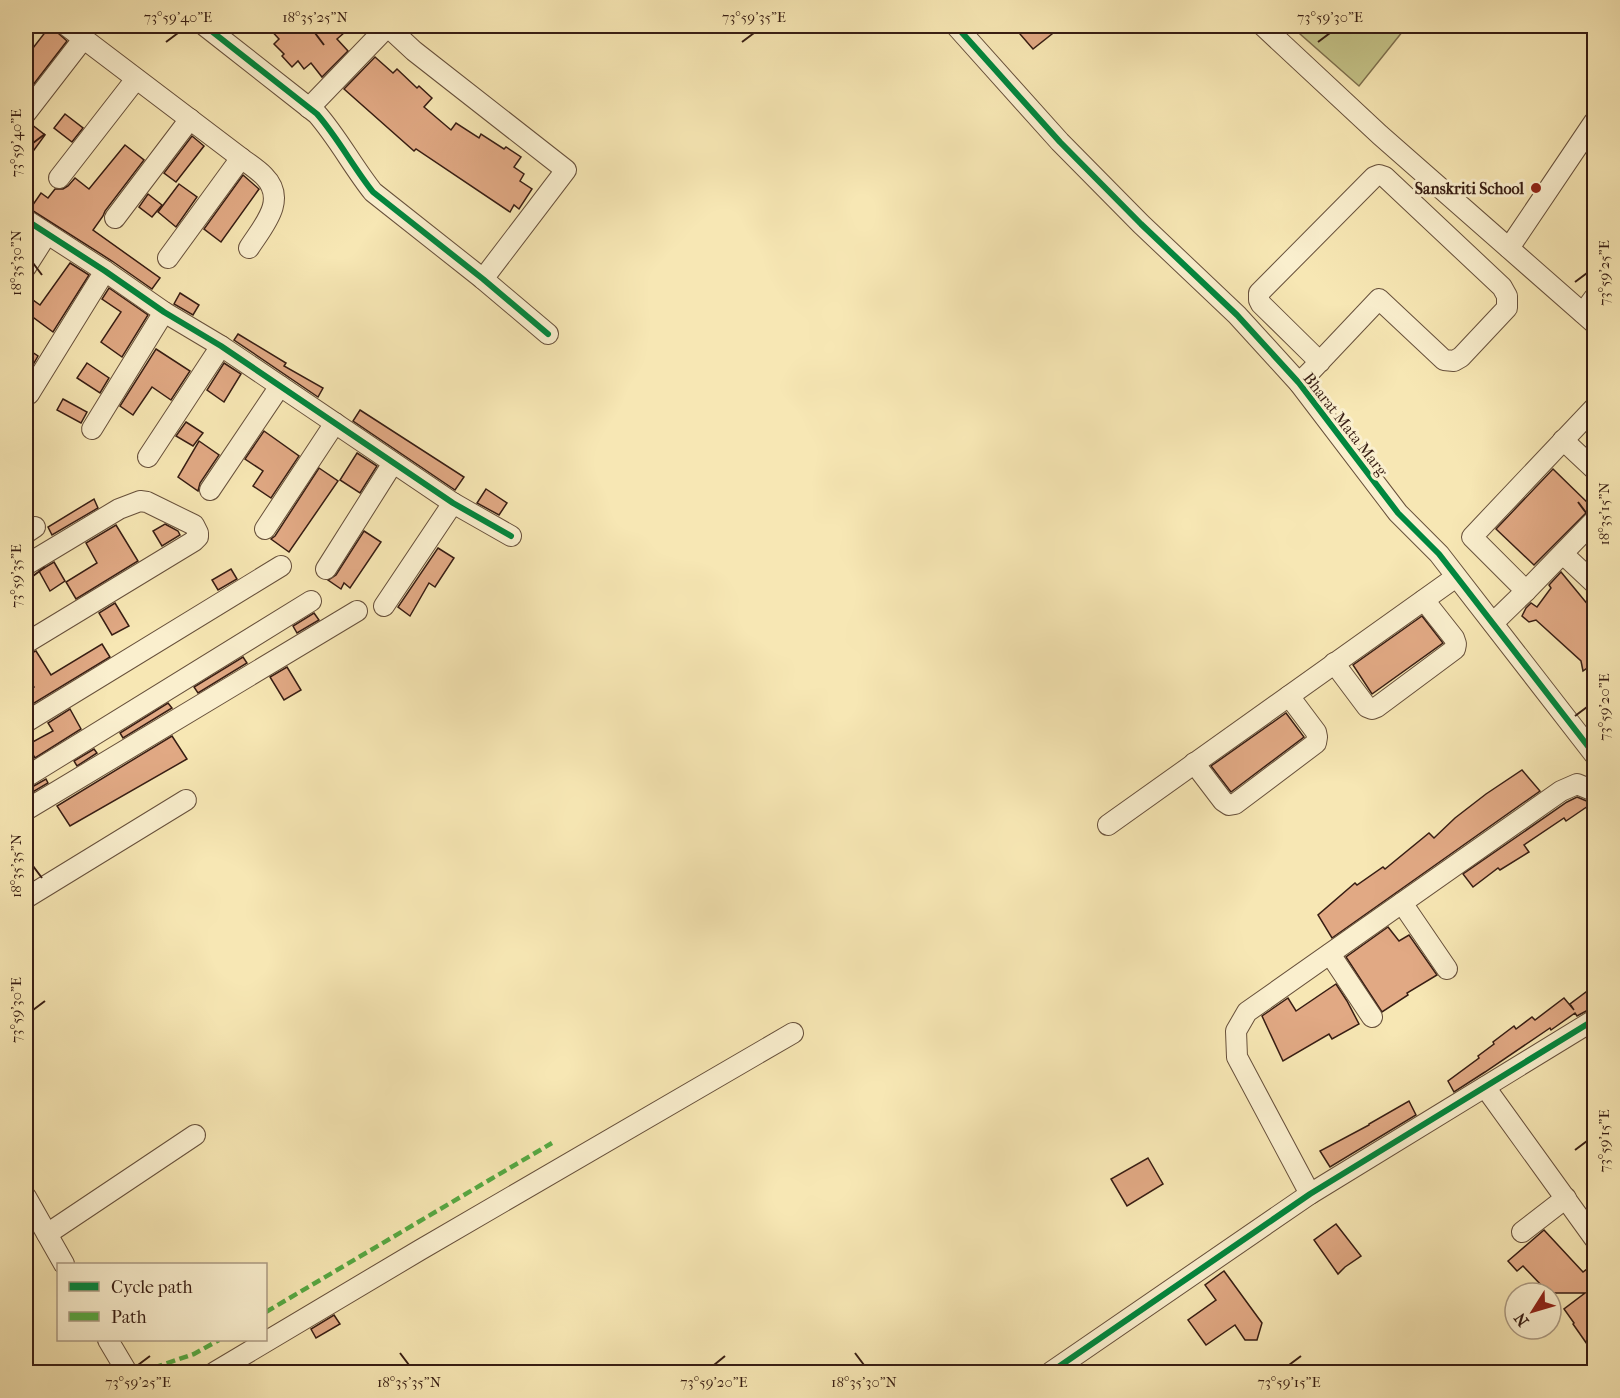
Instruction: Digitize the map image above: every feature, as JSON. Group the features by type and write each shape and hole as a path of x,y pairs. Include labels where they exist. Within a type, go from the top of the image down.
{"street":[{"path":"67,26 241,158 269,182 274,195 273,210 249,248"},
{"path":"205,26 309,108 331,130 373,192 548,334"},
{"path":"309,108 387,26 414,51 567,170 483,279"},
{"name":"Bharat Mata Marg","path":"956,26 1060,142 1141,224 1237,315 1299,383 1398,513 1438,554 1594,754"},
{"path":"1263,26 1380,135 1509,248 1591,311"},
{"path":"26,113 84,38"},
{"path":"59,178 136,78"},
{"path":"115,218 190,119"},
{"path":"1509,248 1594,122"},
{"path":"168,258 241,158"},
{"path":"1299,383 1320,362 1379,299 1444,360 1454,361 1461,357 1507,308 1507,296 1502,287 1385,177 1379,175 1374,177 1259,293 1261,304 1320,362"},
{"path":"26,220 164,312 221,346 453,503 511,536"},
{"path":"26,267 47,234"},
{"path":"29,394 105,271"},
{"path":"92,429 164,312"},
{"path":"148,457 221,346"},
{"path":"210,490 280,386"},
{"path":"1526,591 1472,537 1594,408"},
{"path":"265,529 335,423"},
{"path":"1563,440 1594,468"},
{"path":"326,569 393,463"},
{"path":"26,565 119,509 140,501 147,502 194,525 198,532 198,537 194,541 26,644"},
{"path":"384,606 453,503"},
{"path":"1492,623 1594,521"},
{"path":"1563,554 1594,583"},
{"path":"26,722 281,566"},
{"path":"1108,825 1456,577"},
{"path":"1334,663 1367,707 1372,709 1377,707 1455,649 1454,638 1424,600"},
{"path":"26,777 311,601"},
{"path":"26,810 357,611"},
{"path":"1194,764 1223,801 1228,805 1235,804 1316,743 1316,732 1289,696"},
{"path":"1310,1194 1237,1057 1236,1031 1247,1012 1561,791 1576,784 1594,790"},
{"path":"26,898 186,800"},
{"path":"1402,903 1447,969"},
{"path":"1330,954 1372,1017"},
{"path":"1052,1372 1310,1194 1594,1020"},
{"path":"215,1372 793,1033"},
{"path":"1485,1087 1594,1238"},
{"path":"47,1234 195,1135"},
{"path":"26,1197 63,1263"},
{"path":"1522,1232 1566,1198"},
{"path":"109,1341 127,1372"}],"shaded area":[{"path":"1291,26 1407,26 1359,86"}],"building":[{"path":"50,26 67,41 26,94 26,57"},
{"path":"267,26 352,26 337,39 348,51 322,77 311,63 304,69 298,61 292,67 274,44 279,39"},
{"path":"1013,26 1062,26 1033,49"},
{"path":"375,57 393,73 397,69 417,88 419,86 432,98 424,107 451,130 456,123 479,138 481,134 521,157 514,167 524,174 520,181 532,189 519,209 514,205 510,212 416,149 414,151 344,89"},
{"path":"65,114 83,128 72,142 54,128"},
{"path":"31,124 45,135 26,161 26,125"},
{"path":"192,136 204,146 176,182 164,173"},
{"path":"125,145 144,160 93,230 160,278 152,289 30,209 41,193 48,198 55,189 63,189 75,178 89,189"},
{"path":"243,175 259,189 221,242 204,229"},
{"path":"179,184 197,197 176,227 158,212"},
{"path":"148,194 162,205 152,217 139,207"},
{"path":"70,263 89,275 53,332 26,312 26,295 40,305"},
{"path":"109,288 148,315 122,357 101,342 121,312 102,299"},
{"path":"180,293 199,305 193,315 174,304"},
{"path":"238,334 286,363 284,366 323,388 318,397 234,340"},
{"path":"26,348 38,356 26,377"},
{"path":"156,349 190,371 171,400 152,387 133,415 120,406"},
{"path":"87,363 109,378 100,393 77,378"},
{"path":"224,363 241,374 224,402 207,390"},
{"path":"63,399 87,412 81,423 57,410"},
{"path":"360,410 464,477 455,490 353,421"},
{"path":"186,422 203,433 193,446 176,436"},
{"path":"264,431 299,456 271,498 253,486 263,471 245,459"},
{"path":"199,441 219,455 200,483 198,491 178,477"},
{"path":"357,453 377,466 360,493 340,480"},
{"path":"319,468 338,481 289,552 271,539"},
{"path":"1553,469 1592,507 1534,565 1496,529"},
{"path":"486,489 507,503 499,515 477,503"},
{"path":"94,499 98,508 52,535 48,527"},
{"path":"165,524 178,531 180,535 162,546 153,531"},
{"path":"116,525 138,561 76,599 66,582 97,563 86,543"},
{"path":"364,531 381,542 350,588 344,583 341,589 328,580 336,575"},
{"path":"438,548 454,558 435,587 429,583 410,616 398,607"},
{"path":"54,562 65,581 50,591 39,571"},
{"path":"231,569 237,579 218,590 212,580"},
{"path":"1561,572 1594,612 1594,663 1583,671 1581,661 1536,620 1529,622 1522,616 1531,603 1537,607 1551,588 1549,585"},
{"path":"115,603 129,626 112,635 99,613"},
{"path":"314,613 319,620 297,633 293,626"},
{"path":"1422,616 1443,643 1372,694 1353,665"},
{"path":"102,644 110,657 26,708 26,692 34,687 26,675 26,655 36,651 51,675"},
{"path":"243,657 247,663 198,693 194,687"},
{"path":"287,667 301,690 284,700 270,677"},
{"path":"168,703 172,708 123,738 120,733"},
{"path":"70,709 81,729 35,758 27,745 53,731 48,723"},
{"path":"1286,713 1304,737 1231,792 1211,766"},
{"path":"172,736 187,759 70,826 57,806"},
{"path":"94,749 97,753 77,766 74,761"},
{"path":"1522,770 1540,791 1332,938 1318,915 1355,883 1357,885 1383,867 1385,869 1429,833 1434,838 1486,794"},
{"path":"46,779 48,783 26,796 26,789"},
{"path":"1577,797 1591,804 1566,821 1564,818 1524,845 1529,852 1500,870 1498,868 1473,887 1463,874 1567,802"},
{"path":"1388,927 1399,941 1409,935 1437,975 1407,993 1408,995 1382,1012 1346,957"},
{"path":"1336,984 1359,1024 1332,1039 1329,1034 1283,1061 1262,1016 1288,998 1296,1011"},
{"path":"1594,986 1594,1008 1577,1016 1575,1013 1551,1030 1550,1028 1454,1092 1448,1081 1479,1058 1478,1056 1494,1044 1493,1042 1514,1026 1516,1029 1532,1017 1535,1020 1564,998 1574,1010 1570,1004"},
{"path":"1409,1101 1416,1115 1330,1167 1320,1151"},
{"path":"1148,1158 1163,1184 1127,1206 1111,1179"},
{"path":"1336,1224 1361,1256 1338,1274 1314,1240"},
{"path":"1544,1230 1583,1272 1587,1269 1594,1277 1594,1354 1564,1309 1585,1293 1563,1293 1563,1281 1537,1281 1523,1266 1517,1271 1508,1261"},
{"path":"1224,1271 1262,1323 1257,1340 1245,1340 1235,1325 1206,1345 1188,1320 1216,1300 1205,1285"},
{"path":"334,1315 340,1324 316,1338 311,1329"}],"marked path":[{"path":"267,1311 552,1143"},
{"path":"141,1372 194,1354 217,1341"}],"cycle path":[{"path":"205,26 317,114 373,192 548,334"},
{"path":"956,26 1060,142 1141,224 1237,315 1299,383 1398,513 1439,554 1594,754"},
{"path":"26,220 164,312 221,346 453,503 511,536"},
{"path":"1051,1372 1310,1194 1594,1020"}],"place":[{"name":"Sanskriti School","path":"1536,188"}]}
